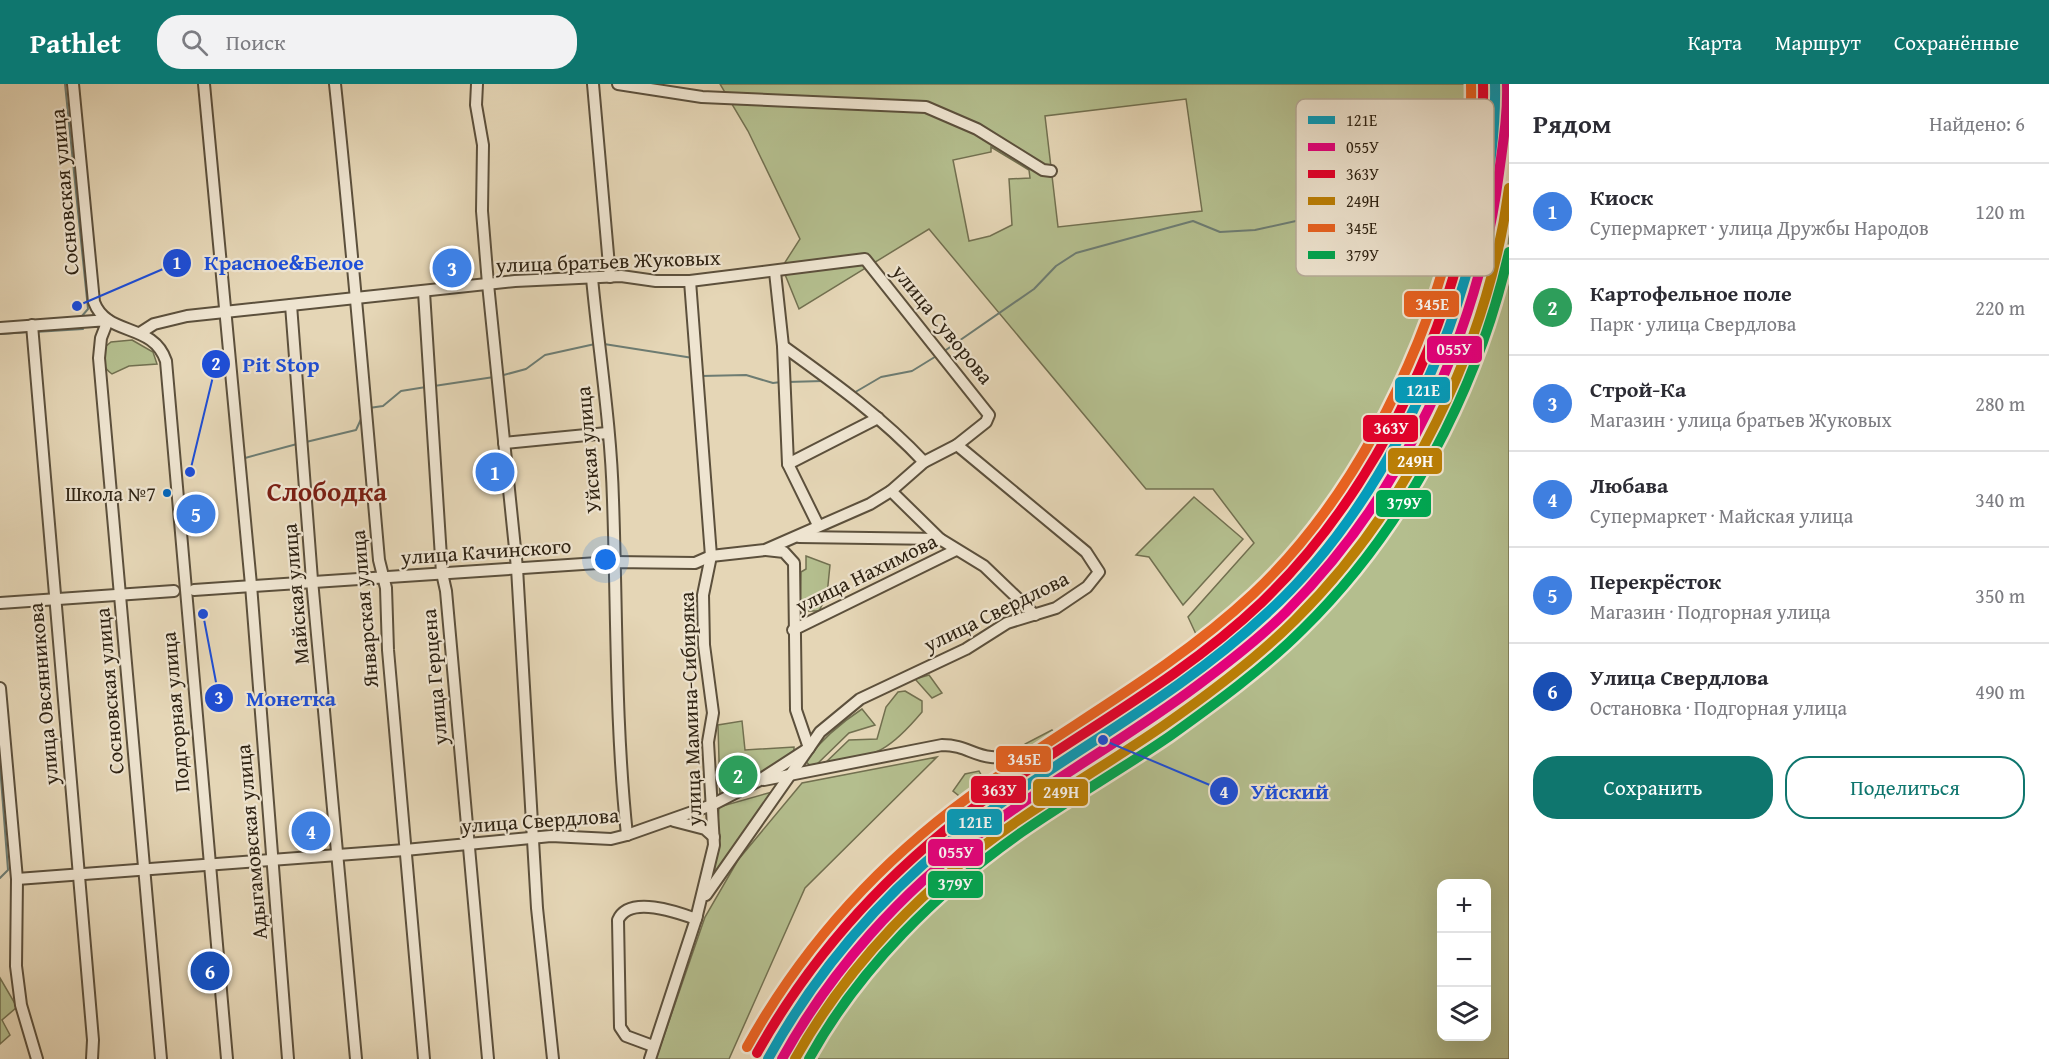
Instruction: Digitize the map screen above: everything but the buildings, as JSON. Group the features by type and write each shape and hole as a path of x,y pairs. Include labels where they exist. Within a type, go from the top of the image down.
{"street":[{"name":"Сосновская улица","path":"73,84 93,296 96,308 108,320 101,338 99,358 161,1059"},
{"name":"Адыгамовская улица","path":"204,84 250,585 288,1059"},
{"name":"Январская улица","path":"335,84 358,298 359,352 383,577 424,1059"},
{"path":"477,84 476,105 483,145 482,211 517,568 537,908 552,1059"},
{"path":"593,84 610,277"},
{"path":"618,84 702,97 926,107 960,120 1043,170 1051,171"},
{"name":"улица братьев Жуковых","path":"140,333 154,324 226,313 488,284 621,276 656,281 690,281 865,259"},
{"name":"улица Суворова","path":"865,259 986,407 989,415"},
{"path":"775,272 783,346 788,464 818,525"},
{"name":"Уйская улица","path":"592,278 614,498 613,562 619,669 618,756 627,835"},
{"name":"улица Мамина-Сибиряка","path":"650,1059 710,871 714,837 708,742 713,713 704,645 703,595 711,556 690,281"},
{"name":"улица Герцена","path":"424,292 442,573 446,591 488,1059"},
{"name":"Майская улица","path":"291,305 312,580 356,1059"},
{"path":"0,328 108,320 140,333"},
{"name":"улица Овсянникова","path":"32,325 54,600 80,873 93,1040 92,1059"},
{"name":"Подгорная улица","path":"140,333 157,343 166,361 208,866 227,1059"},
{"path":"783,346 851,394 924,462"},
{"name":"улица Качинского","path":"194,590 312,580 613,562 696,563 711,556 765,550 870,504 891,491 924,462 957,445 987,422 989,415"},
{"path":"788,464 879,418"},
{"path":"504,443 607,433"},
{"name":"улица Свердлова","path":"17,879 272,861 551,836 611,839 712,806 758,781 809,748 820,732 860,699 966,649 1007,623 1056,608 1078,595 1099,572 1086,552 957,445"},
{"path":"891,491 940,539 984,566 1035,615"},
{"path":"796,536 940,539"},
{"path":"653,1046 626,1036 620,1028 618,920 624,910 633,908 665,909 696,919 708,891 809,748 796,710 793,630 794,563 784,552 765,550"},
{"name":"улица Нахимова","path":"793,630 956,550"},
{"path":"0,603 174,591"},
{"path":"0,688 17,879 16,974 24,1016 37,1059"},
{"path":"758,781 942,745 960,745 990,757 1003,757 1041,749 1058,749 1070,743"},
{"path":"669,820 705,829 714,837"}],"green space":[{"path":"720,84 1485,84 1484,99 1296,99 1296,276 1460,276 1426,360 1389,439 1337,511 1275,583 1202,647 1188,617 1254,543 1213,489 1146,489 929,229 799,309 782,267 800,239 748,131","holes":["1186,99 1202,211 1058,227 1045,116","991,147 1029,170 1030,178 1009,179 1012,225 990,236 969,241 953,160 991,152"]},
{"path":"1509,194 1509,1059 806,1059 877,951 1072,793 1258,652 1367,539 1453,402 1489,276 1494,276 1494,259 1506,217"},
{"path":"132,340 153,352 157,364 129,366 112,374 103,362 105,347 111,342"},
{"path":"1194,497 1243,539 1183,605 1149,557 1136,555"},
{"path":"806,556 830,565 827,595 819,611 800,611 801,572 806,569"},
{"path":"929,675 942,693 932,698 915,679"},
{"path":"905,691 922,701 922,712 898,737 878,751 822,766 849,740 877,739 886,707 898,692"},
{"path":"862,709 875,725 849,733 813,768 805,761 831,732"},
{"path":"742,721 745,750 794,747 794,754 720,795 718,725"},
{"path":"1052,730 1055,733 1041,745 1023,749 1025,744"},
{"path":"937,757 805,888 729,1059 656,1059 705,917 738,860 802,783"},
{"path":"979,771 988,787 976,801 963,799 953,791 965,774"},
{"path":"772,792 714,878 719,807"},
{"path":"0,978 17,1007 2,1020 10,1035 0,1044"}],"waterway":[{"path":"65,84 88,309 82,316"},
{"path":"1494,188 1509,190"},
{"path":"943,352 1034,289 1056,266 1076,253 1193,221 1220,232 1255,230 1296,221"},
{"path":"35,332 83,329"},
{"path":"0,334 29,332"},
{"path":"500,376 526,369 545,355 595,344"},
{"path":"604,344 693,358"},
{"path":"852,394 881,377 912,371 938,355"},
{"path":"701,376 746,375 773,383 781,382"},
{"path":"434,386 494,377"},
{"path":"787,382 823,381"},
{"path":"369,408 383,406 401,391 426,387"},
{"path":"306,442 356,430 362,417"},
{"path":"245,458 297,444"},
{"path":"0,766 8,870 0,878"}],"transit line":[{"name":"363У","path":"1483,84 1483,99"},
{"name":"121Е","path":"1494,116 1495,84"},
{"name":"055У","path":"1494,204 1506,117 1507,84"},
{"name":"345Е","path":"1471,85 1471,99"},
{"name":"249Н","path":"1494,264 1509,188"},
{"name":"379У","path":"809,1059 852,993 876,963 931,906 960,880 1022,832 1170,736 1222,698 1288,644 1340,590 1374,547 1405,502 1433,455 1478,355 1509,252"},
{"name":"345Е","path":"747,1047 770,1008 822,936 883,870 916,839 987,784 1123,694 1190,646 1253,594 1279,567 1327,508 1349,477 1368,444 1403,377 1429,314 1441,276"},
{"name":"363У","path":"757,1053 805,978 832,943 861,910 924,848 994,793 1199,655 1262,602 1289,575 1337,516 1378,452 1428,350 1454,276"},
{"name":"121Е","path":"768,1059 788,1025 834,960 859,929 915,872 976,821 1012,795 1161,697 1232,644 1266,614 1320,557 1367,492 1407,423 1440,351 1466,276"},
{"name":"055У","path":"782,1059 801,1026 845,964 923,880 982,832 1210,676 1265,632 1328,566 1365,517 1399,465 1428,410 1453,353 1478,276"},
{"name":"249Н","path":"795,1059 839,990 865,958 892,928 951,871 1016,822 1145,738 1248,663 1280,635 1336,576 1373,528 1407,476 1436,422 1462,365 1483,307 1491,276"}],"place":[{"name":"Строй-Ка","path":"452,268"},
{"name":"Красное&Белое","path":"77,306"},
{"name":"Pit Stop","path":"190,472"},
{"name":"Киоск","path":"495,472"},
{"name":"Школа №7","path":"167,493"},
{"name":"Перекрёсток","path":"196,514"},
{"name":"Монетка","path":"203,614"},
{"name":"Уйский","path":"1103,740"},
{"name":"Картофельное поле","path":"738,775"},
{"name":"Любава","path":"311,831"},
{"name":"Улица Свердлова","path":"210,971"}],"district":[{"name":"Слободка","path":"327,491"}]}
